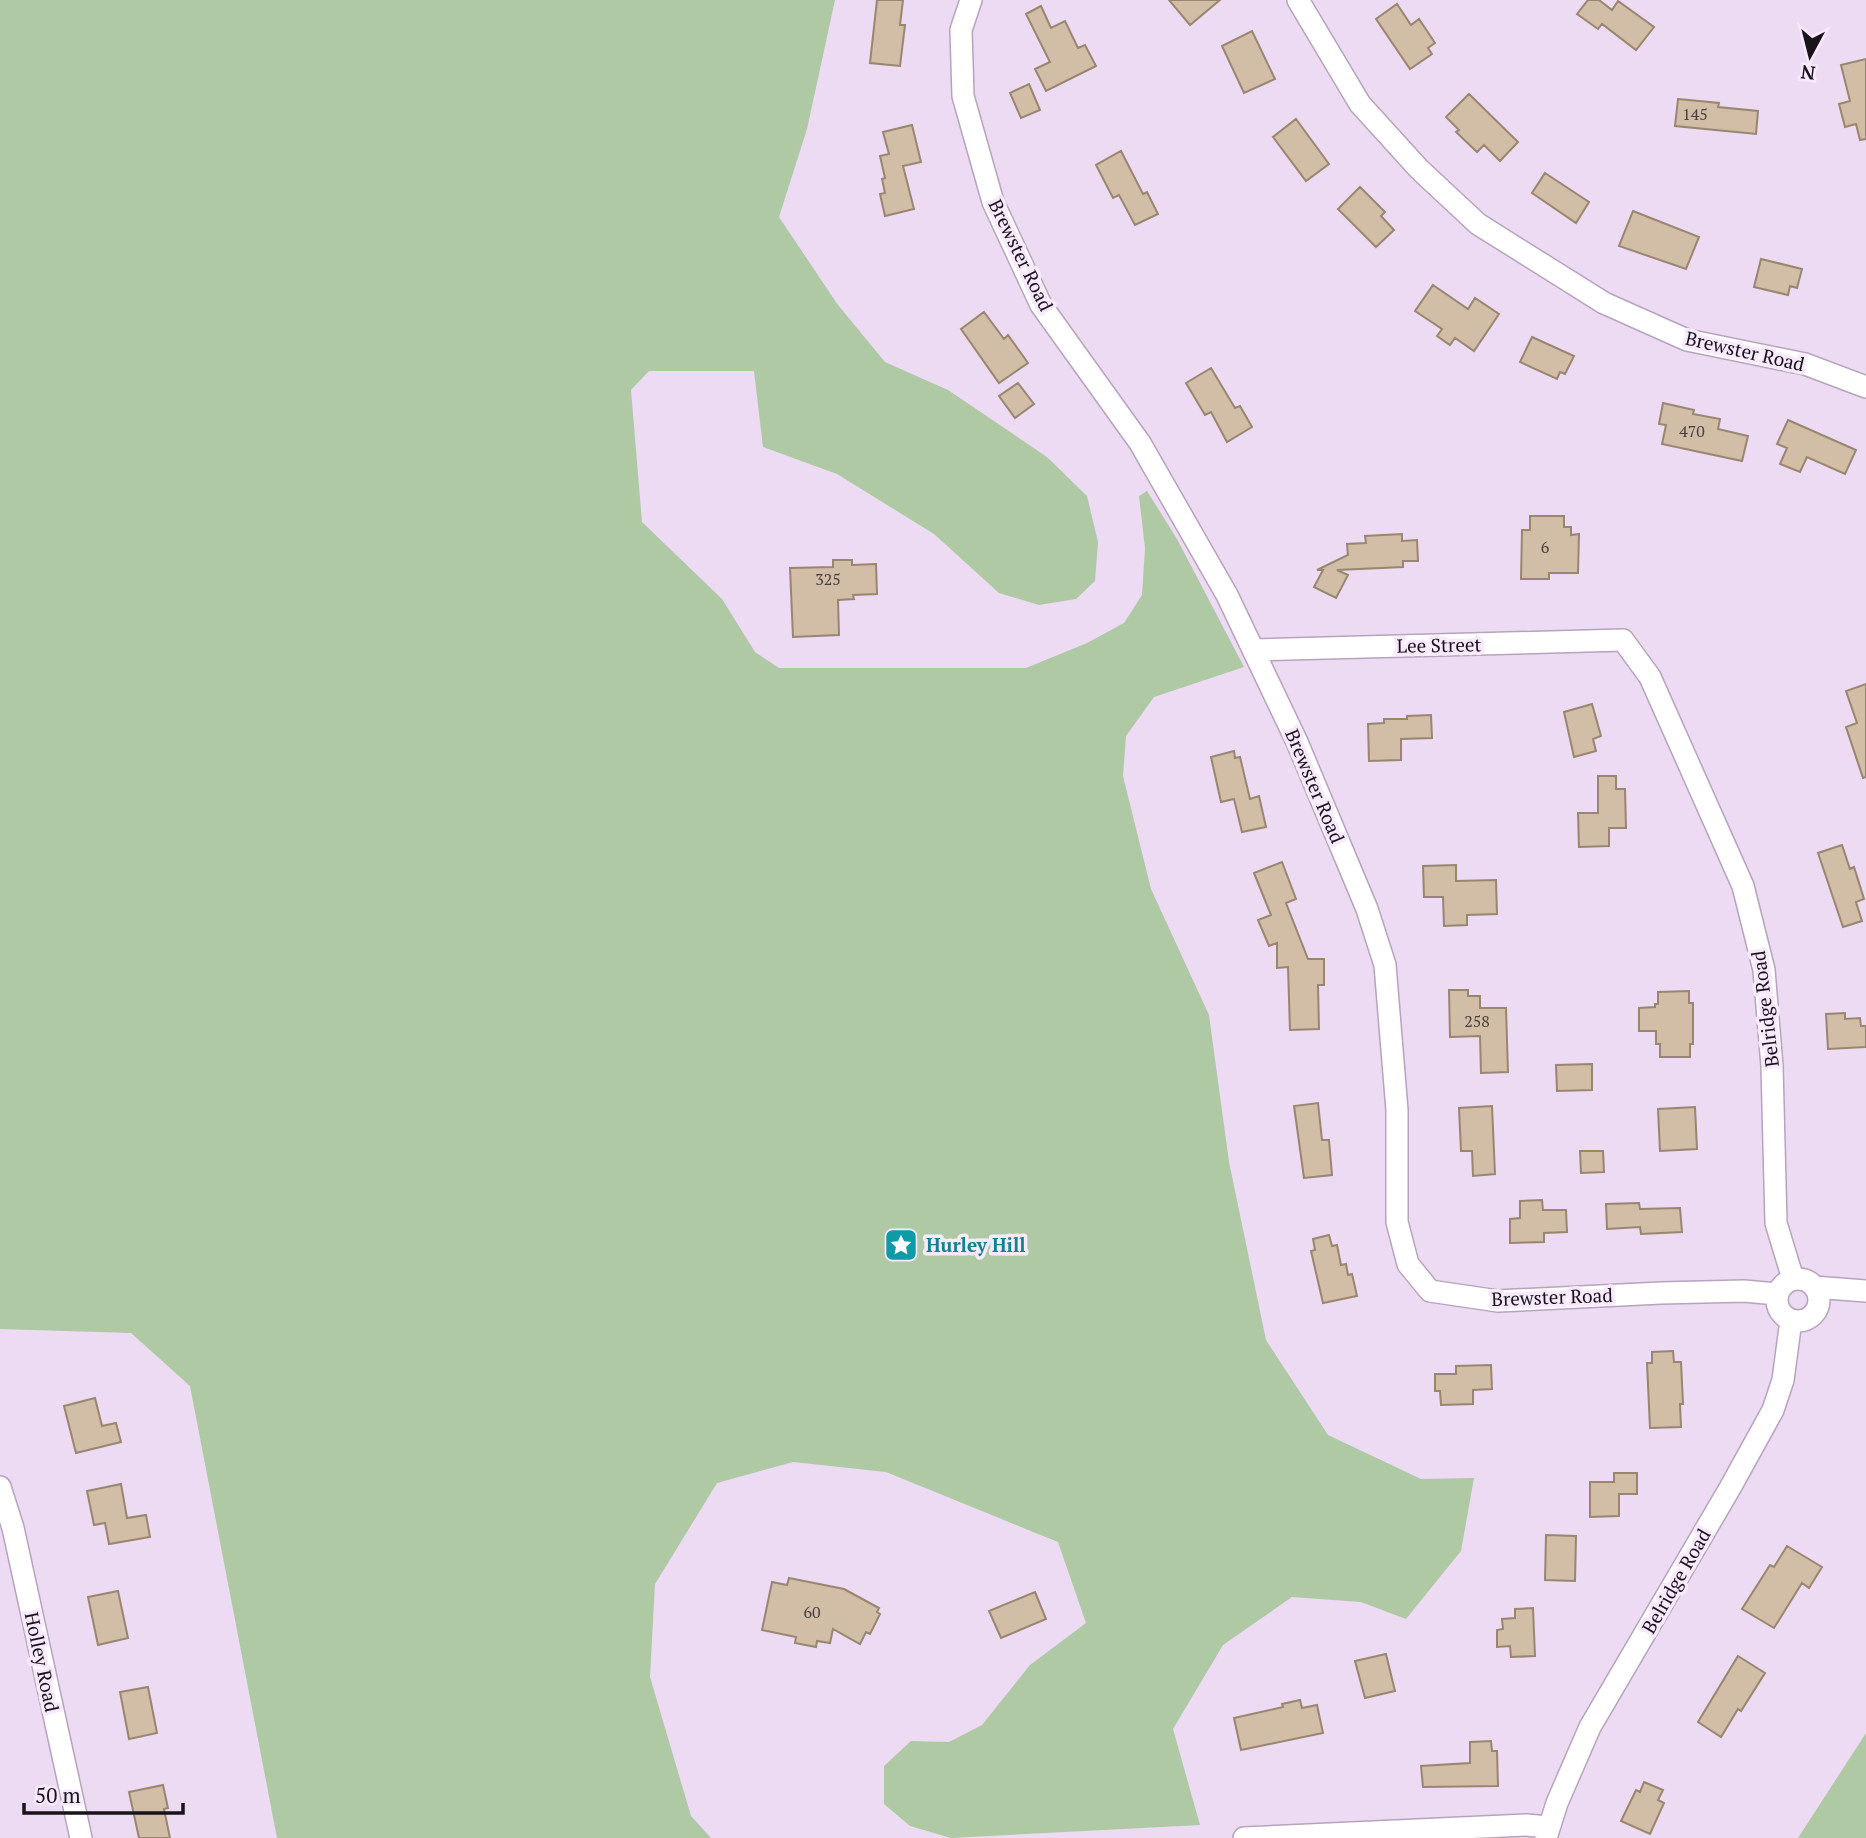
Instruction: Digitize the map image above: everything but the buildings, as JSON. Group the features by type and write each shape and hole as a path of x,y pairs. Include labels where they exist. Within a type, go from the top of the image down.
{"street":[{"name":"Brewster Road","path":"971,0 961,30 962,96 993,202 1041,305 1140,443 1227,595 1297,742 1362,896 1385,965 1397,1110 1397,1222 1408,1264 1430,1291 1498,1301 1661,1293 1744,1291 1777,1294"},
{"name":"Brewster Road","path":"1298,0 1360,104 1419,169 1478,224 1604,303 1687,340 1805,364 1866,387"},
{"name":"Lee Street","path":"1254,650 1623,640"},
{"name":"Belridge Road","path":"1623,640 1650,677 1743,886 1764,970 1772,1073 1776,1223 1793,1279"},
{"path":"1814,1287 1819,1304 1813,1314 1803,1320 1791,1320 1781,1312 1777,1294 1782,1286 1793,1279 1805,1280 1814,1287 1866,1291"},
{"name":"Belridge Road","path":"1547,1833 1590,1727 1773,1410 1783,1380 1791,1320"},
{"name":"Holley Road","path":"0,1487 13,1528 82,1838"},
{"path":"1244,1838 1526,1825 1547,1833"}],"green space":[{"path":"0,0 835,0 807,129 779,217 838,305 885,362 948,390 1047,457 1087,496 1098,542 1095,581 1076,599 1039,605 999,593 934,534 837,474 763,447 754,371 649,371 631,390 642,522 722,599 755,652 779,668 1026,668 1087,643 1124,623 1142,595 1145,548 1139,496 1147,491 1177,539 1244,667 1154,697 1126,736 1123,776 1151,889 1209,1015 1229,1162 1266,1340 1328,1435 1421,1479 1474,1478 1461,1551 1406,1619 1361,1602 1292,1597 1223,1645 1173,1729 1200,1825 951,1838 910,1826 884,1804 884,1766 911,1741 949,1742 982,1725 1030,1665 1086,1623 1058,1542 886,1472 793,1462 717,1483 655,1584 650,1677 691,1816 711,1838 277,1838 190,1386 131,1333 0,1329"},
{"path":"1866,1733 1866,1838 1798,1838"}],"place":[{"name":"Hurley Hill","path":"901,1245"}]}
